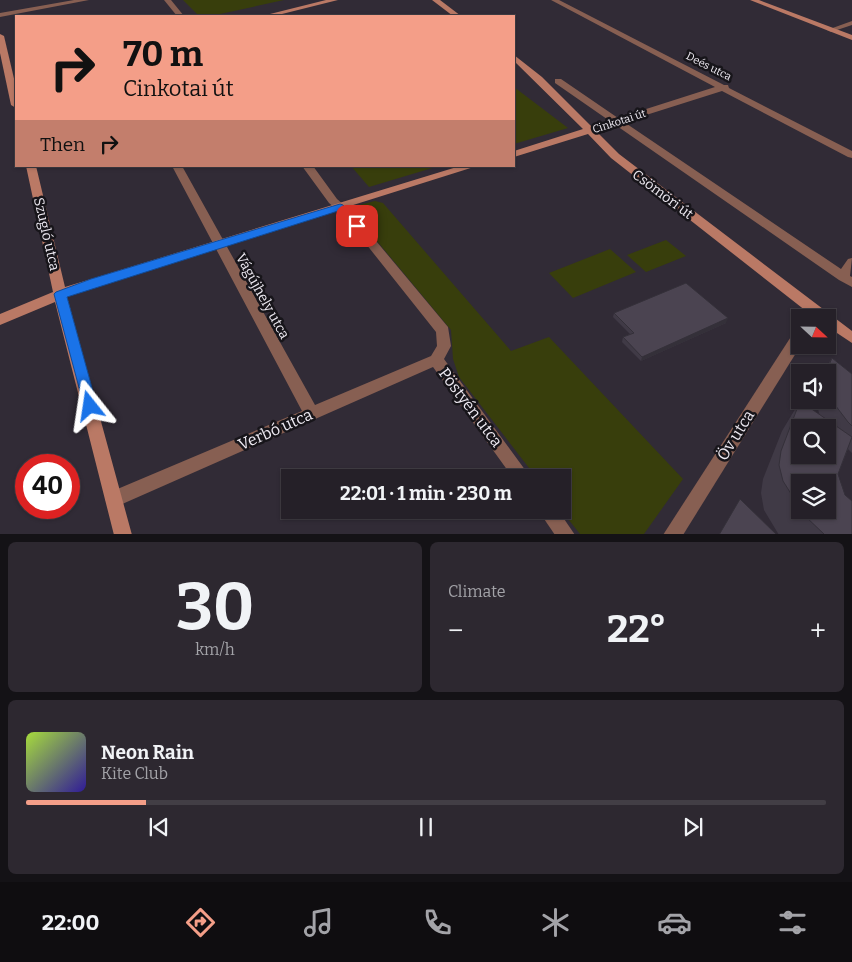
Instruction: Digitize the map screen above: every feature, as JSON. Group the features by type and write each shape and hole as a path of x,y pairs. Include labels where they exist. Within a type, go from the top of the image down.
{"street":[{"path":"0,15 86,0"},
{"path":"167,0 180,15"},
{"path":"270,15 335,0"},
{"path":"435,0 456,15"},
{"name":"Deés utca","path":"554,0 725,87 852,155"},
{"path":"753,0 852,38"},
{"path":"831,30 852,23"},
{"path":"0,36 15,101"},
{"name":"Csömöri út","path":"515,59 634,172 813,309"},
{"path":"558,81 615,122 848,280 852,262"},
{"name":"Cinkotai út","path":"515,154 725,87"},
{"name":"Szugló utca","path":"31,167 60,294 123,534"},
{"name":"Vágújhely utca","path":"178,167 311,413"},
{"path":"309,167 333,201 368,238 444,331 444,346 436,360"},
{"path":"0,320 60,294 469,167"},
{"name":"Csömöri út","path":"836,326 852,338"},
{"name":"Öv utca","path":"672,534 791,348"},
{"name":"Verbó utca","path":"114,499 436,360"},
{"name":"Pöstyén utca","path":"436,360 516,469"},
{"path":"554,519 566,534"}],"green space":[{"path":"183,0 284,0 216,15 198,15"},
{"path":"515,88 568,128 515,144"},
{"path":"352,167 436,167 369,187"},
{"path":"375,201 383,203 511,351 549,337 683,479 644,534 580,534 568,519 571,519 571,469 530,469 459,377 453,359 451,330 352,211 355,206"},
{"path":"666,240 686,256 646,272 627,255"},
{"path":"610,249 636,272 573,298 549,273"}],"building":[{"path":"686,283 728,318 642,357 623,337 634,333 614,313"},
{"path":"832,358 852,374 852,426 836,406 836,364 829,364"},
{"path":"797,409 812,409 826,419 793,419"},
{"path":"791,425 791,464 836,464 836,426 852,437 838,474 845,495 852,501 852,534 824,534 808,519 836,519 836,474 791,474 791,494 783,481 779,465 781,451"},
{"path":"740,499 776,534 720,534"}],"route":[{"path":"90,406 60,294 340,207 357,226"}]}
